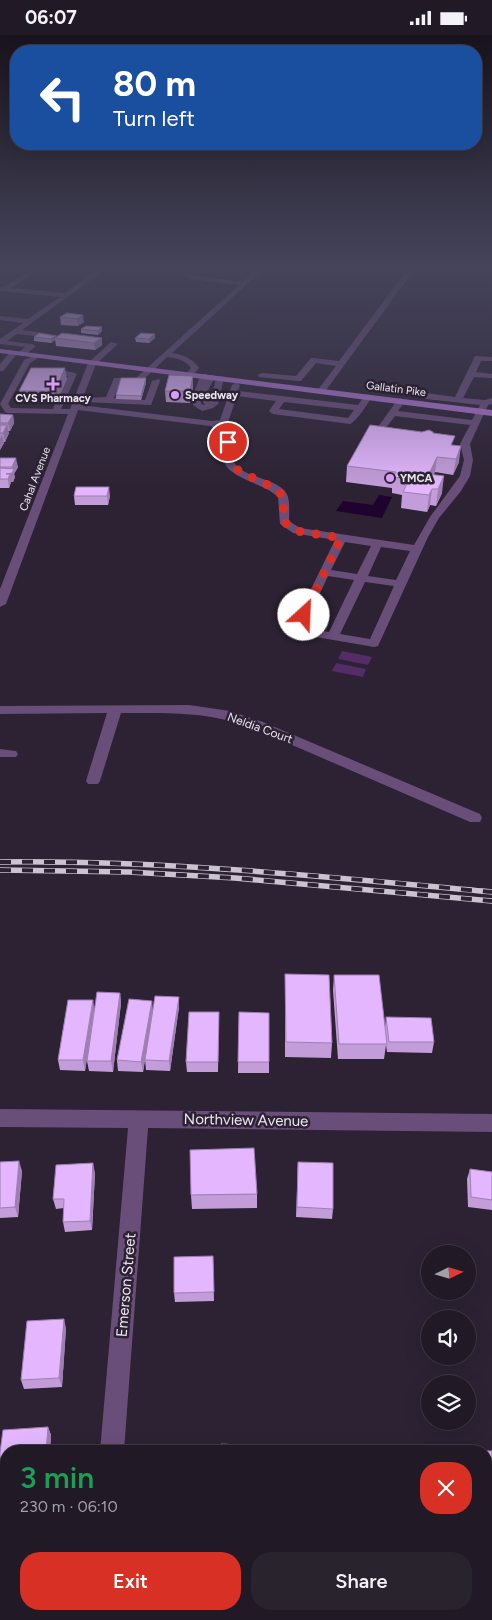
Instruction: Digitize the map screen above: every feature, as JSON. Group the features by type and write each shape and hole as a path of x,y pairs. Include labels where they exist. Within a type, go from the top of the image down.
{"main road":[{"name":"Gallatin Pike","path":"0,351 437,406 488,407"}],"street":[{"path":"138,381 183,340"},
{"path":"321,391 358,340"},
{"path":"0,342 32,346 17,353 0,369"},
{"path":"92,363 114,344 105,343"},
{"path":"166,355 184,358 194,365 195,368 189,375"},
{"path":"37,356 28,362 4,404 8,410 75,410 144,415 212,424 229,431 227,453 229,463 237,471 275,488 283,496 284,522 297,531 416,549"},
{"path":"458,400 478,358 492,359"},
{"path":"291,387 314,360 341,363"},
{"name":"Cahal Avenue","path":"0,604 92,363"},
{"path":"22,373 32,373"},
{"path":"41,373 73,374 56,411"},
{"path":"0,419 75,410 115,392 149,391 177,373"},
{"path":"471,374 492,376"},
{"path":"262,375 298,379"},
{"path":"212,377 214,403 202,408 197,405 197,395 212,377"},
{"path":"115,392 117,381 138,381 149,391"},
{"path":"212,424 224,422 238,381"},
{"path":"392,441 382,439 377,434 392,413 401,389"},
{"path":"144,415 149,391"},
{"path":"234,393 360,408"},
{"path":"341,538 297,630 374,643 416,549 437,514 447,504 465,477 470,459 461,445 488,407 458,400 426,396"},
{"path":"282,399 273,411 350,421 368,397"},
{"path":"437,406 445,398"},
{"path":"392,413 476,423"},
{"path":"333,636 378,543"},
{"path":"324,573 400,584"},
{"name":"Neldia Court","path":"0,710 189,709 230,715 258,725 475,819"},
{"path":"93,781 115,710"},
{"name":"Northview Avenue","path":"0,1118 492,1123"},
{"name":"Emerson Street","path":"112,1445 139,1119"}],"shaded area":[{"path":"379,495 392,497 382,518 336,511 343,501 373,505"},
{"path":"342,651 372,657 368,665 338,659"},
{"path":"336,663 366,669 363,677 332,671"}],"building":[{"path":"70,340 99,340 94,343"},
{"path":"31,368 65,368 55,391 19,391"},
{"path":"169,375 193,376 190,391 165,391"},
{"path":"121,378 146,378 141,396 116,395"},
{"path":"0,414 13,415 8,423 0,423"},
{"path":"0,425 7,425 3,433 0,433"},
{"path":"370,425 422,432 429,430 433,433 455,436 451,445 461,446 456,459 437,457 429,474 444,476 438,489 432,489 429,495 403,492 409,479 393,477 396,472 347,466"},
{"path":"0,458 16,458 12,467 0,467"},
{"path":"0,468 14,469 12,473 6,474 10,474 8,479 0,479"},
{"path":"76,487 109,487 107,496 74,496"},
{"path":"285,974 329,975 332,1043 286,1042"},
{"path":"334,975 379,975 387,1044 339,1044"},
{"path":"97,992 120,993 111,1061 87,1061"},
{"path":"155,996 179,997 169,1061 145,1060"},
{"path":"129,999 152,1001 141,1062 117,1060"},
{"path":"68,1000 93,1000 83,1060 58,1060"},
{"path":"189,1012 219,1012 218,1062 186,1062"},
{"path":"239,1012 269,1013 269,1062 238,1062"},
{"path":"386,1017 431,1018 434,1042 389,1042"},
{"path":"254,1148 257,1194 191,1195 190,1150"},
{"path":"19,1161 15,1207 0,1208 0,1162"},
{"path":"298,1162 333,1163 333,1209 297,1207"},
{"path":"93,1163 90,1221 63,1222 64,1199 53,1199 56,1165"},
{"path":"470,1169 492,1172 492,1200 471,1197"},
{"path":"213,1256 214,1292 174,1293 174,1257"},
{"path":"64,1319 59,1378 21,1380 27,1321"},
{"path":"48,1427 46,1445 1,1445 3,1430"}],"railway":[{"path":"0,862 62,862 185,867 308,875 492,892"},
{"path":"0,870 129,872 235,878 492,901"}],"place":[{"name":"CVS Pharmacy","path":"53,384"},
{"name":"Speedway","path":"175,395"},
{"name":"YMCA","path":"390,478"}],"route":[{"path":"228,442 227,453 229,463 237,471 259,479 275,488 283,496 284,522 297,531 311,535 341,538 304,615"}]}
